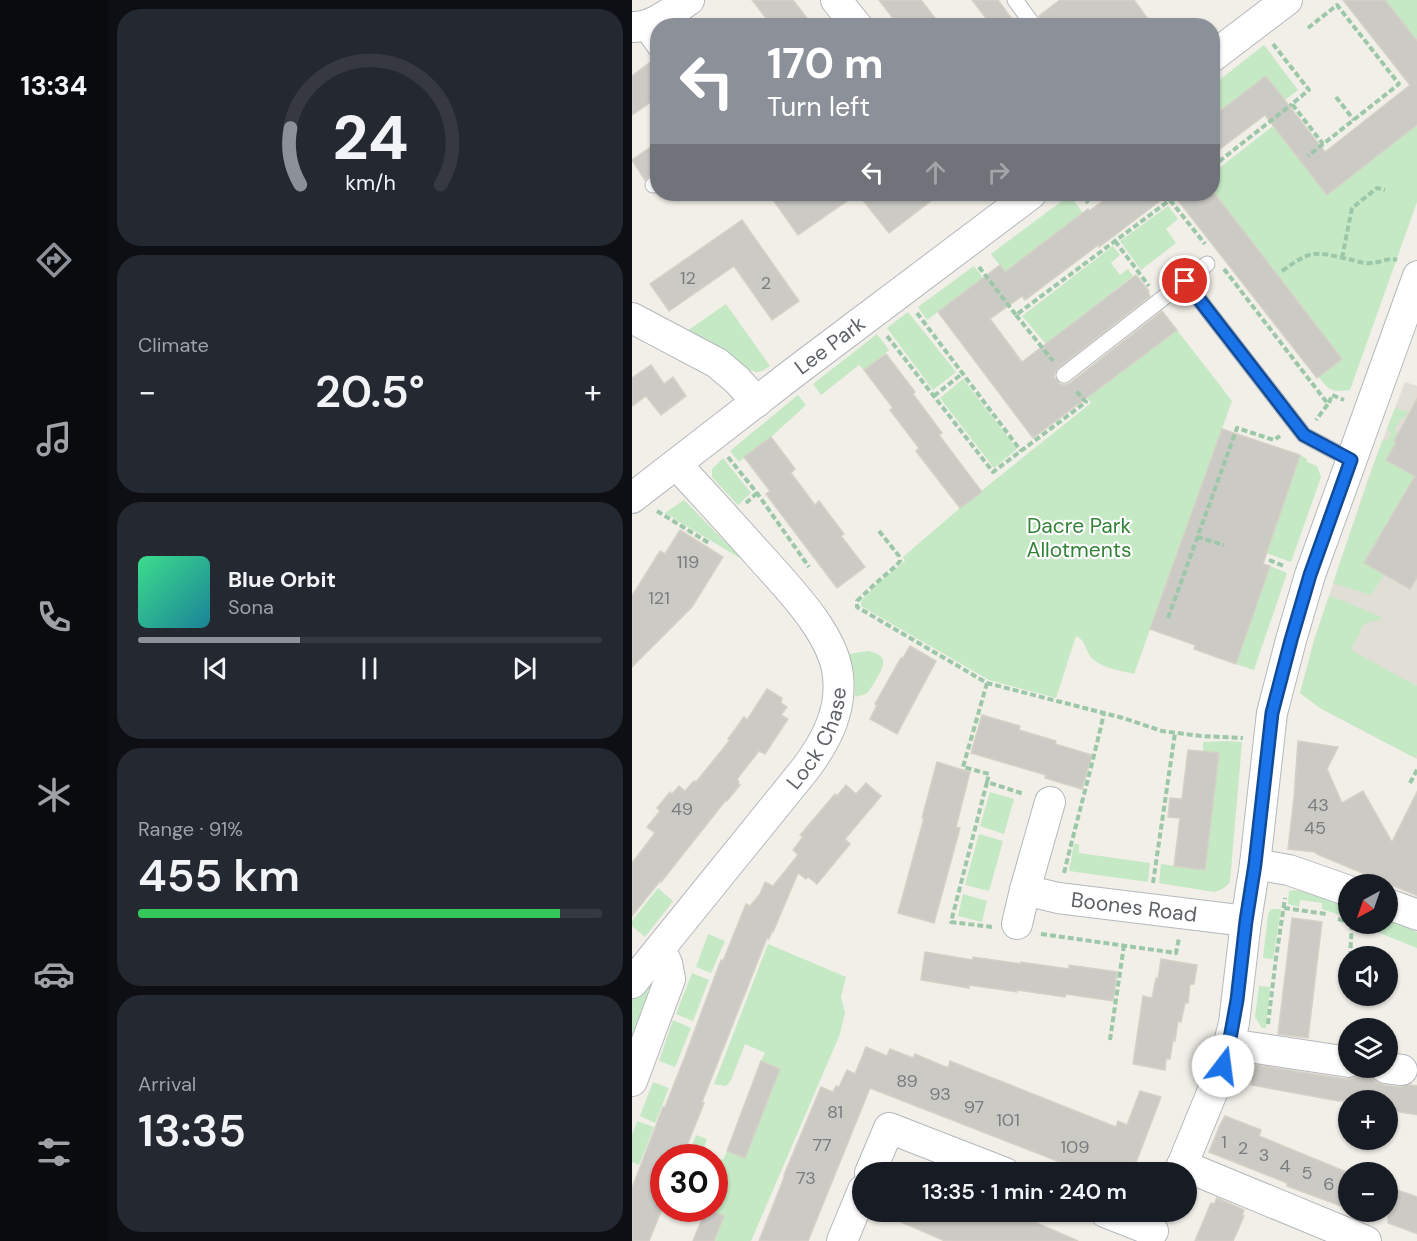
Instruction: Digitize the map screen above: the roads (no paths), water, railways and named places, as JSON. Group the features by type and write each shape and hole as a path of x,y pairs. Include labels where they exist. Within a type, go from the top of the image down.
{"street":[{"path":"663,18 689,0"},
{"path":"836,0 851,18"},
{"path":"1220,51 1273,12"},
{"name":"Lee Park","path":"632,498 756,402 996,203"},
{"path":"1183,1162 1215,1086 1229,1044 1255,864 1272,713 1310,575 1351,460 1410,268"},
{"path":"632,318 717,363 737,380 756,402"},
{"name":"Lock Chase","path":"632,984 823,744 830,729 838,695 838,674 832,653 821,630 793,594 676,464"},
{"path":"1016,924 1050,802"},
{"path":"1255,864 1289,870 1338,887"},
{"name":"Boones Road","path":"1025,890 1058,898 1246,921"},
{"path":"1398,908 1418,915"},
{"path":"632,1082 670,979 667,963 660,950"},
{"path":"1229,1044 1338,1060"},
{"path":"875,1162 889,1128 977,1162"},
{"path":"1197,1176 1366,1241"},
{"path":"842,1241 852,1217"},
{"path":"1136,1222 1155,1228"}],"lane":[{"path":"1021,2 1030,18"},
{"path":"1064,375 1185,281 1214,264"},
{"path":"1185,281 1300,430 1351,460"}],"park label":[{"name":"Dacre Park Allotments","path":"1079,538"}]}
